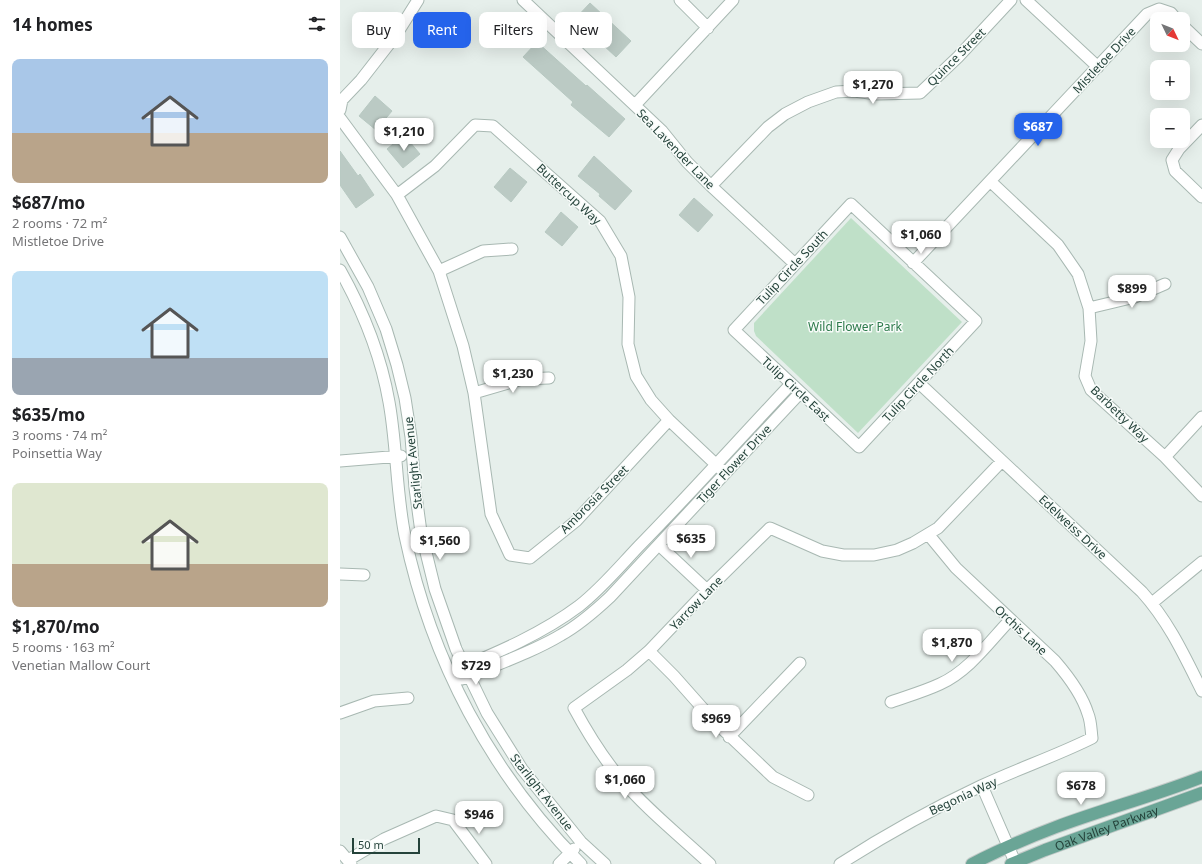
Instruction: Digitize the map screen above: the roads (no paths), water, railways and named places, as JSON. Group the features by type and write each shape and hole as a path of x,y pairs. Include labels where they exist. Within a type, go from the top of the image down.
{"main road":[{"name":"Oak Valley Parkway","path":"972,864 1056,827 1202,777"},
{"name":"Oak Valley Parkway","path":"1013,863 1044,850 1202,793"}],"street":[{"path":"341,105 396,34 418,0"},
{"name":"Sea Lavender Lane","path":"523,0 662,130 687,162 795,264"},
{"path":"680,0 708,28"},
{"path":"635,106 733,0"},
{"name":"Quince Street","path":"711,186 768,127 785,114 808,102 836,92 854,91 877,94 920,93 958,57 1011,0"},
{"path":"1026,0 1098,66"},
{"name":"Mistletoe Drive","path":"1152,12 1159,9 1166,12"},
{"name":"Mistletoe Drive","path":"913,264 1098,66 1150,13"},
{"path":"1190,33 1202,44"},
{"path":"340,118 397,195 439,271 463,346 474,393 522,379 550,378"},
{"path":"1202,125 1179,149 1172,160 1175,171 1202,197"},
{"name":"Buttercup Way","path":"397,195 435,166 475,126 493,126 600,221 621,256 629,297 628,344 636,376 650,400 725,473"},
{"name":"Barbetty Way","path":"990,181 1058,245 1078,274 1089,308 1091,341 1086,376 1091,390 1164,457 1202,496"},
{"name":"Tulip Circle South","path":"734,330 851,204 913,264"},
{"name":"Starlight Avenue","path":"340,237 368,287 386,329 397,365 405,398 411,437 421,532 435,589 456,649 487,713 522,769 581,842 605,864"},
{"path":"439,271 483,252 512,249"},
{"name":"Tulip Circle North","path":"859,447 976,321 913,264"},
{"name":"Starlight Avenue","path":"340,270 353,294 370,335 381,370 389,401 394,440 394,456 405,535 419,594 441,655 473,721 508,779 542,821 581,864"},
{"path":"1089,308 1135,297 1165,284"},
{"name":"Tulip Circle East","path":"734,330 859,447"},
{"name":"Edelweiss Drive","path":"919,383 1136,586 1152,603 1162,616 1183,652 1202,690"},
{"name":"Tiger Flower Drive","path":"467,671 556,621 579,606 596,591 791,384"},
{"name":"Ambrosia Street","path":"474,393 491,514 510,555 530,558 576,521 669,420"},
{"name":"Tiger Flower Drive","path":"452,677 532,650 562,635 590,615 610,597 800,393"},
{"path":"1164,457 1202,417"},
{"path":"340,461 412,455"},
{"name":"Yarrow Lane","path":"710,864 641,800 619,777 590,736 574,708 627,670 649,651 707,590 770,528 822,551 842,555 874,555 896,550 913,543 938,528 1002,461"},
{"name":"Orchis Lane","path":"928,534 956,568 1055,661 1068,676 1083,701 1088,714 1092,738"},
{"path":"659,545 707,590"},
{"path":"1152,603 1202,562"},
{"path":"340,574 364,575"},
{"path":"891,702 936,686 953,676 976,657 1010,620"},
{"path":"649,651 674,676 713,720 773,777 808,795"},
{"path":"730,737 800,663"},
{"path":"340,713 374,701 408,698"},
{"name":"Begonia Way","path":"840,864 913,820 982,786 1063,752 1092,738"},
{"path":"982,786 1009,847 1013,863"},
{"path":"340,851 349,862 384,839 436,816 453,820 486,864"},
{"path":"559,864 581,842"}],"park label":[{"name":"Wild Flower Park","path":"855,326"}]}
